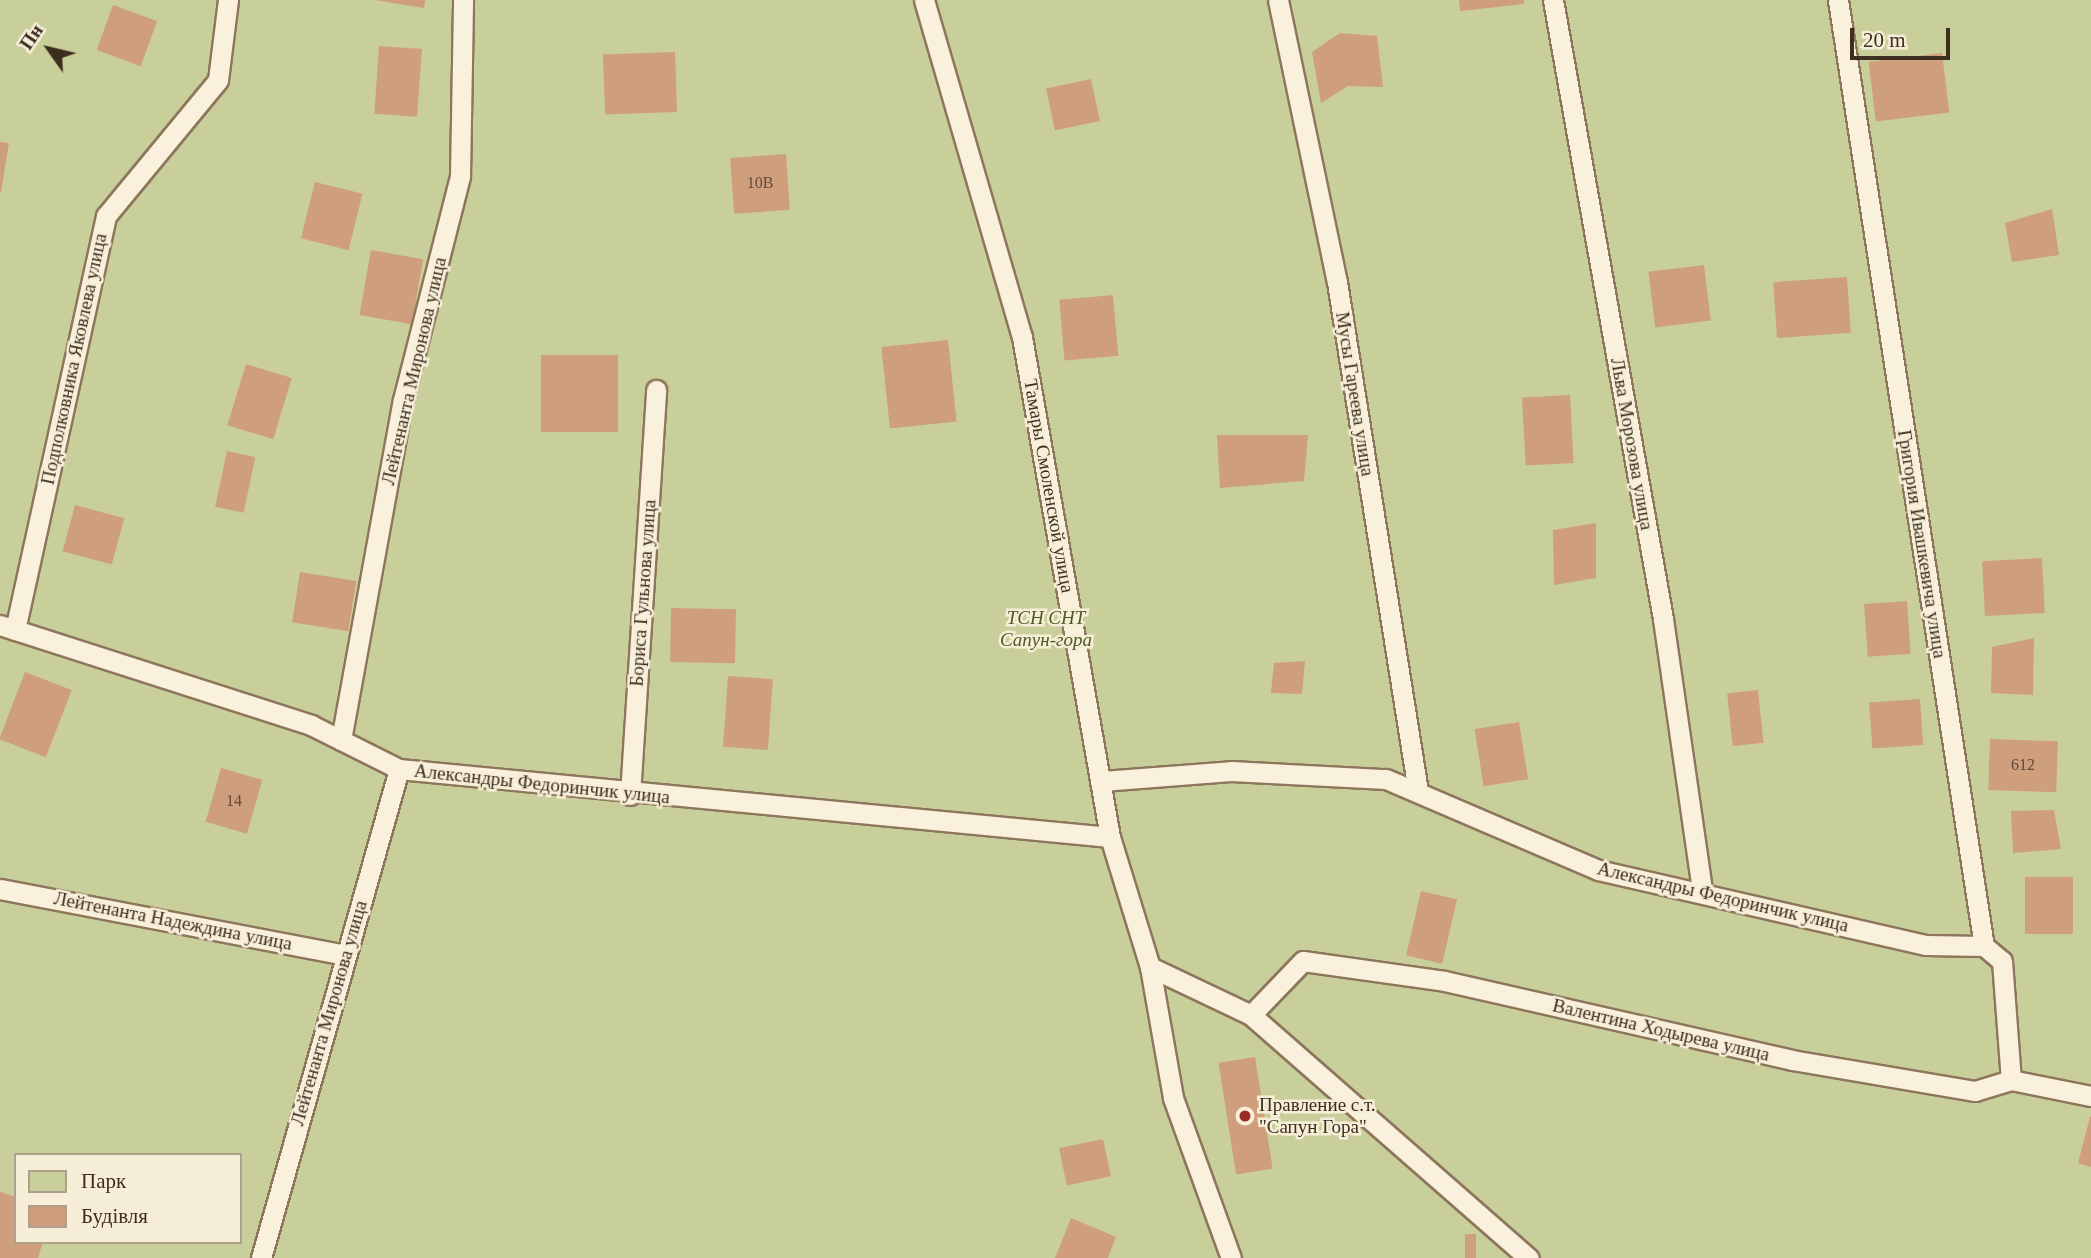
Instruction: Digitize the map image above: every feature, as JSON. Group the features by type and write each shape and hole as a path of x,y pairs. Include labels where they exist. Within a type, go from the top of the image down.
{"lane":[{"name":"Подполковника Яковлева улица","path":"8,627 106,216 218,80 228,0"},
{"name":"Лейтенанта Миронова улица","path":"341,740 403,400 460,176 464,0"},
{"name":"Тамары Смоленской улица","path":"924,0 1022,337 1110,837 1150,967 1173,1098 1231,1258"},
{"name":"Мусы Гареева улица","path":"1278,0 1337,282 1418,791"},
{"name":"Льва Морозова улица","path":"1553,0 1663,619 1702,890"},
{"name":"Григория Ивашкевича улица","path":"1838,0 1984,946 2002,961 2011,1080"},
{"name":"Бориса Гульнова улица","path":"630,795 656,390"},
{"name":"Александры Федоринчик улица","path":"8,627 341,740 399,769 630,795 1110,837"},
{"name":"Лейтенанта Миронова улица","path":"265,1256 345,955 399,769"},
{"name":"Александры Федоринчик улица","path":"1101,781 1231,771 1386,779 1598,870 1702,890 1926,945 1984,946"},
{"name":"Лейтенанта Надеждина улица","path":"0,889 345,955"},
{"name":"Валентина Ходырева улица","path":"1251,1015 1303,961 1445,981 1792,1060 1975,1091 2011,1080 2091,1096"},
{"path":"1150,967 1251,1015 1529,1258"}],"green space":[{"name":"ТСН СНТ Сапун-гора","path":"0,0 2091,0 2091,1258 0,1258"}],"building":[{"path":"375,0 425,0 424,8"},
{"path":"1459,0 1524,0 1524,4 1460,11"},
{"path":"113,5 157,21 141,66 97,50"},
{"path":"1340,33 1377,36 1383,87 1348,86 1321,103 1312,52"},
{"path":"379,46 422,49 417,117 374,114"},
{"path":"675,52 677,112 605,114 603,55"},
{"path":"1942,53 1949,113 1876,122 1869,62"},
{"path":"1091,79 1100,121 1055,131 1046,89"},
{"path":"0,142 9,143 1,192 0,192"},
{"path":"786,154 790,210 734,214 730,158"},
{"path":"315,182 363,194 349,250 301,238"},
{"path":"2052,209 2059,255 2012,262 2005,223"},
{"path":"371,250 423,259 412,324 360,315"},
{"path":"1704,265 1711,321 1655,327 1648,272"},
{"path":"1847,277 1851,333 1777,338 1773,282"},
{"path":"1113,295 1118,356 1065,360 1059,300"},
{"path":"948,340 957,422 890,429 881,347"},
{"path":"541,355 618,355 618,432 541,432"},
{"path":"246,364 292,378 273,439 227,425"},
{"path":"1570,395 1574,463 1526,465 1522,398"},
{"path":"1217,435 1308,435 1304,481 1220,488"},
{"path":"227,451 255,457 244,513 215,507"},
{"path":"75,505 124,518 112,565 63,551"},
{"path":"1596,523 1596,578 1554,585 1553,530"},
{"path":"2042,558 2045,613 1985,616 1982,561"},
{"path":"300,572 356,581 348,631 292,622"},
{"path":"1907,601 1911,654 1868,657 1864,604"},
{"path":"671,608 736,609 735,663 670,662"},
{"path":"2034,638 2033,695 1991,693 1992,647"},
{"path":"1305,661 1302,694 1271,693 1274,663"},
{"path":"25,672 72,690 46,757 0,740"},
{"path":"728,676 773,679 768,750 723,747"},
{"path":"1758,690 1764,743 1733,746 1727,693"},
{"path":"1920,699 1923,745 1872,748 1869,703"},
{"path":"1519,722 1528,779 1484,786 1475,729"},
{"path":"1990,739 2058,741 2056,792 1988,790"},
{"path":"221,768 262,780 247,834 206,822"},
{"path":"2054,810 2061,849 2013,853 2011,811"},
{"path":"2025,877 2073,877 2073,934 2025,934"},
{"path":"1421,891 1457,899 1442,964 1406,955"},
{"name":"Правление с.т. \"Сапун Гора\"","path":"1255,1057 1273,1169 1236,1174 1218,1063"},
{"path":"2091,1117 2091,1167 2078,1163"},
{"path":"1103,1139 1111,1176 1067,1186 1059,1148"},
{"path":"0,1192 14,1196 14,1244 42,1244 38,1258 0,1258"},
{"path":"1071,1218 1116,1237 1108,1258 1055,1258"},
{"path":"1465,1234 1476,1234 1476,1258 1465,1258"}],"place":[{"name":"Правление с.т. \"Сапун Гора\"","path":"1245,1116"}]}
